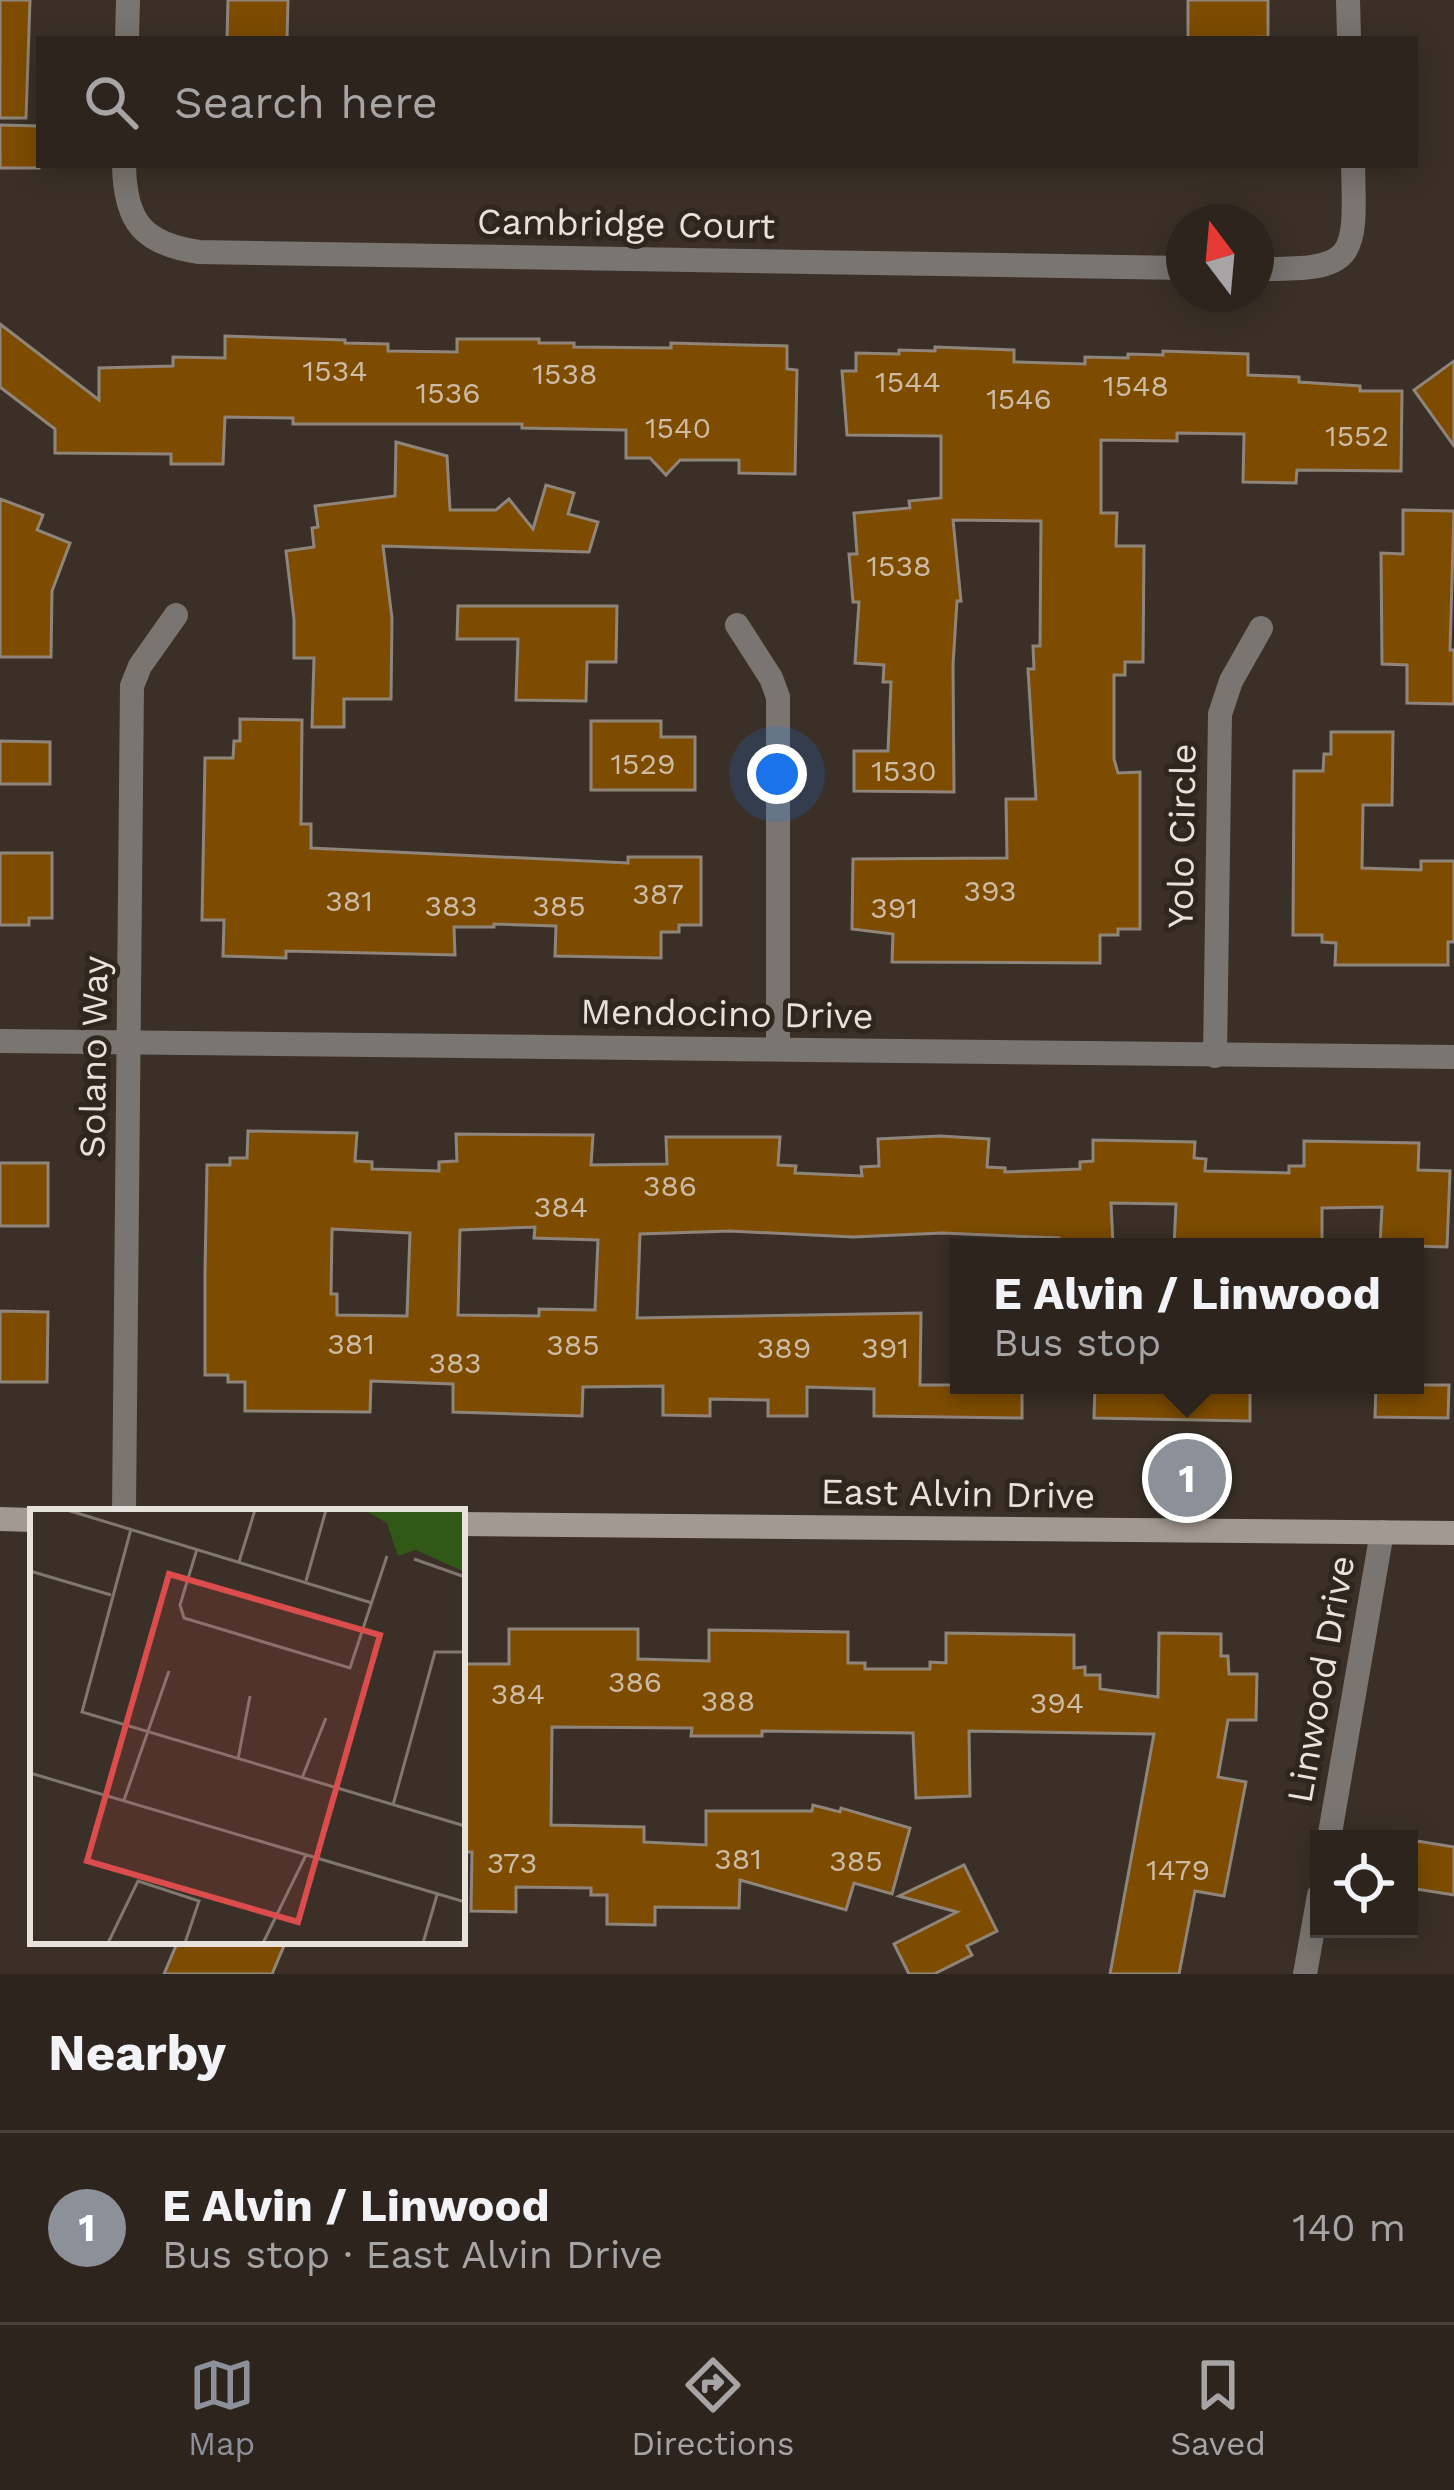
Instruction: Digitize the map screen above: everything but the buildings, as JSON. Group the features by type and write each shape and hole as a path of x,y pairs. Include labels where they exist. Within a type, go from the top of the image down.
{"main road":[{"path":"0,1519 30,1520"},
{"name":"East Alvin Drive","path":"465,1524 1454,1533"}],"street":[{"path":"127,36 128,0"},
{"path":"1348,0 1349,36"},
{"name":"Cambridge Court","path":"124,168 127,198 143,232 173,248 199,252 1166,268"},
{"path":"1274,268 1320,267 1341,260 1355,230 1353,168"},
{"name":"Solano Way","path":"124,1509 132,686 140,665 176,615"},
{"path":"736,625 778,697 778,1049"},
{"name":"Yolo Circle","path":"1214,1056 1220,714 1231,681 1261,628"},
{"name":"Mendocino Drive","path":"0,1041 1454,1057"},
{"name":"Linwood Drive","path":"1331,1830 1382,1532"},
{"path":"1305,1974 1311,1938"}],"place":[{"name":"E Alvin / Linwood","path":"1187,1478"}]}
